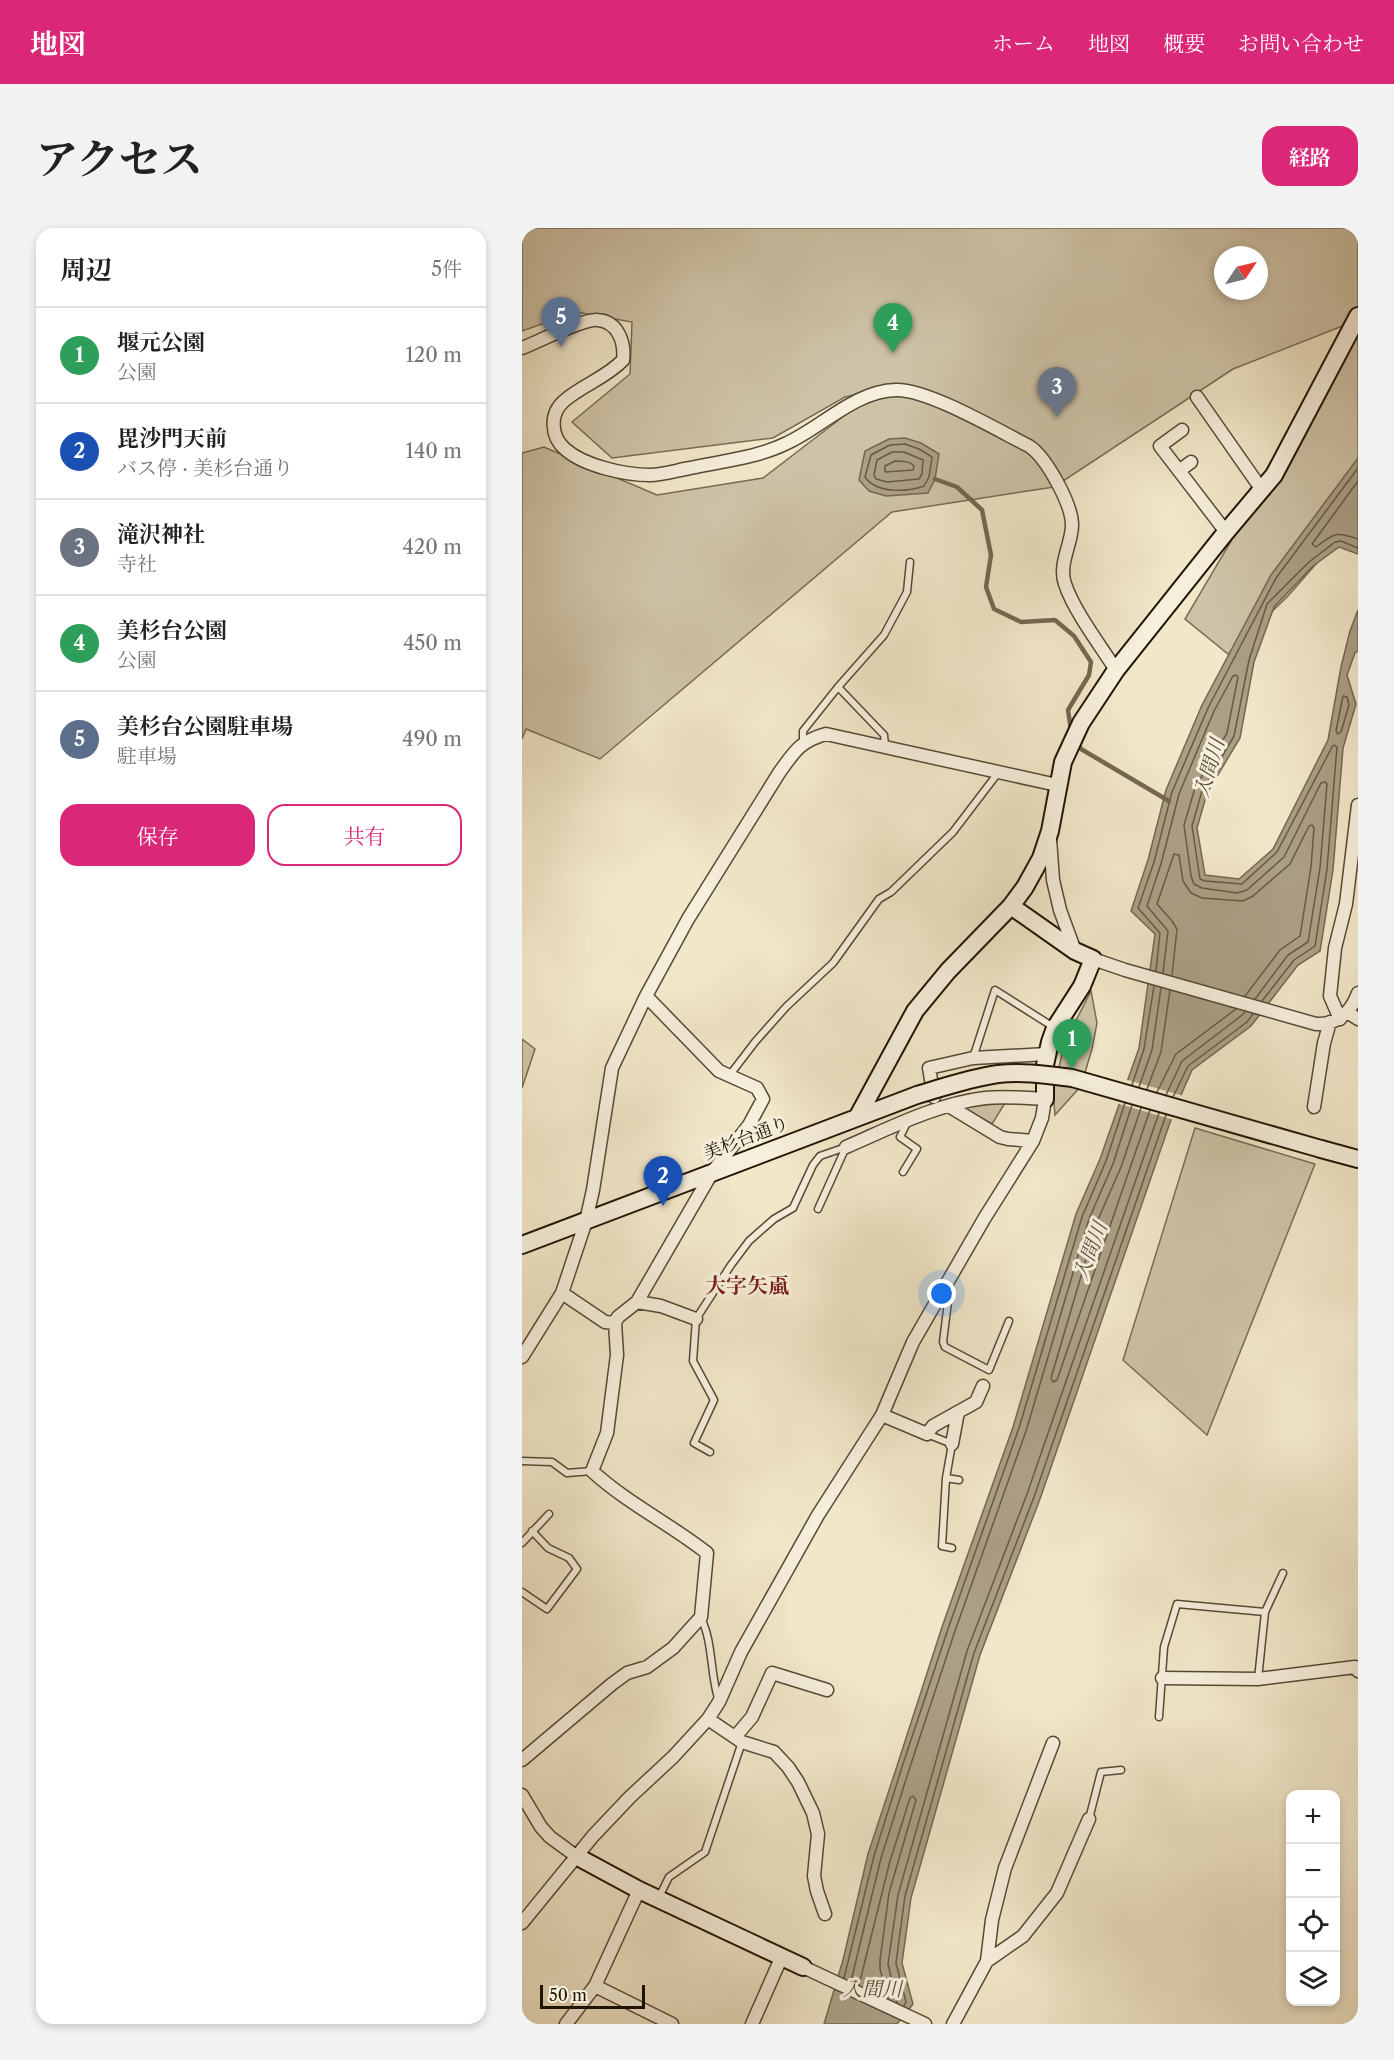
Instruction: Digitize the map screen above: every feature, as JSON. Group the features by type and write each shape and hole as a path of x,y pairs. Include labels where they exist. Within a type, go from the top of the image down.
{"street":[{"path":"858,1116 915,1011 925,997 1011,906 1037,866 1050,831 1063,762 1079,728 1116,670 1274,475 1358,316"},
{"path":"522,348 584,323 599,320 620,334 624,344 623,360 614,370 563,402 554,415 553,430 563,448 582,460 621,472 652,476 756,454 785,444 808,432 838,411 866,397 896,390 927,397 1029,446 1037,451 1045,461 1069,508 1072,524 1064,564 1065,583 1116,670"},
{"path":"1197,398 1262,489"},
{"path":"1182,430 1160,446 1226,532"},
{"path":"1179,471 1191,462"},
{"path":"522,1357 562,1293 586,1221 612,1068 646,996 700,899 795,750 803,742 826,734 1057,786"},
{"path":"1344,1018 1330,996 1335,948 1346,904 1358,805"},
{"path":"1050,831 1053,880 1060,910 1075,951"},
{"path":"1011,906 1075,951 1125,970 1316,1024 1344,1018"},
{"path":"522,1923 593,1836 674,1756 708,1719 719,1702 741,1652 807,1535 882,1415 913,1342 984,1219 1034,1141 1042,1118 1047,1054 1055,1028 1082,986 1093,958"},
{"path":"1314,1107 1324,1043 1344,1018 1358,993"},
{"path":"522,1760 612,1684 627,1673 647,1666 674,1648 701,1617 707,1553 612,1489 592,1471 607,1433 617,1355 615,1323 618,1317 637,1302 713,1171 749,1125 763,1099 757,1088 719,1071 646,996"},
{"path":"1034,1141 1000,1137 943,1107 929,1068 974,1058 1047,1054"},
{"name":"美杉台通り","path":"522,1245 858,1116 965,1080 1000,1074 1035,1073 1072,1078 1358,1159"},
{"path":"846,1147 943,1107 983,1098 1045,1099"},
{"path":"562,1293 604,1322 615,1323"},
{"path":"637,1302 660,1306 696,1319"},
{"path":"882,1415 927,1434 933,1426 976,1402 983,1386"},
{"path":"952,1444 958,1412"},
{"path":"1162,1678 1258,1679 1354,1667 1358,1671"},
{"path":"739,1740 772,1673 827,1690"},
{"path":"708,1719 739,1740 774,1752 793,1774 813,1813 818,1833 814,1876 825,1914"},
{"path":"953,2024 987,1961 992,1920 1005,1868 1053,1743"},
{"path":"522,1795 541,1827 550,1837 576,1856 639,1890 926,2024"},
{"path":"987,1961 1023,1936 1057,1893 1089,1819"},
{"path":"566,2024 595,1986 639,1890"},
{"path":"752,2024 782,1956"},
{"path":"595,1986 672,2024"}],"lane":[{"path":"803,742 803,731 838,687 877,644 889,626 907,592 910,562"},
{"path":"838,687 884,735 885,746"},
{"path":"729,1077 755,1042 786,1008 833,963 879,899 891,892 953,832 998,773"},
{"path":"974,1058 995,990 1055,1028"},
{"path":"903,1172 917,1149 900,1137 909,1120"},
{"path":"818,1209 846,1147"},
{"path":"710,1452 694,1443 714,1400 693,1361 696,1319 749,1241 774,1219 793,1208 813,1165 820,1156 846,1147"},
{"path":"939,1297 948,1302 943,1342 945,1347 989,1370 1009,1321"},
{"path":"927,1434 952,1444 946,1479 942,1546 952,1548"},
{"path":"522,1461 552,1462 567,1473 592,1471"},
{"path":"946,1479 959,1480"},
{"path":"522,1543 549,1514"},
{"path":"522,1593 547,1609 577,1569 568,1558 549,1548 532,1531"},
{"path":"1258,1679 1265,1612 1283,1573"},
{"path":"1159,1717 1164,1647 1177,1604 1265,1612"},
{"path":"701,1617 706,1629 713,1683 719,1702"},
{"path":"658,1898 669,1877 705,1852 739,1740"},
{"path":"1089,1819 1101,1772 1121,1770"}],"shaded area":[{"path":"522,228 1358,228 1358,320 1233,369 1054,487 892,512 600,759 526,729 522,739 522,453 544,447 657,495 763,478 879,389 845,397 773,438 612,458 572,422 630,374 632,322 576,312 522,331"},
{"path":"1358,326 1358,479 1335,542 1288,596 1228,654 1185,619"},
{"path":"1091,991 1097,1023 1092,1049 1081,1086 1055,1115 1053,1092 1065,1042"},
{"path":"522,1039 535,1049 522,1088"},
{"path":"1005,1103 992,1124 962,1107"},
{"path":"1195,1128 1315,1164 1207,1435 1123,1360"}],"water":[{"path":"905,438 921,443 939,454 935,479 928,493 886,496 869,491 859,480 865,451 889,439"},
{"name":"入間川","path":"1358,458 1358,554 1339,547 1313,566 1274,607 1254,662 1240,738 1207,793 1197,828 1205,875 1239,879 1273,849 1328,740 1341,667 1358,610 1358,651 1355,653 1347,675 1356,704 1343,748 1333,870 1320,951 1298,965 1251,1026 1192,1070 1174,1111 1040,1499 980,1655 911,1898 902,1963 913,2004 897,2024 824,2024 843,1960 868,1854 942,1627 1013,1427 1076,1214 1100,1159 1139,1048 1155,934 1131,911 1148,860 1166,790 1202,705 1271,575"}],"pier":[{"path":"1124,1079 1184,1096 1174,1120 1116,1103"}],"waterway":[{"path":"935,479 957,487 982,510 991,555 986,587 994,609 1021,622 1055,620 1074,636 1091,662 1089,675 1068,710 1071,730"},
{"path":"1078,743 1081,749 1169,801"}],"place":[{"name":"美杉台公園駐車場","path":"561,347"},
{"name":"美杉台公園","path":"893,353"},
{"name":"滝沢神社","path":"1057,417"},
{"name":"堰元公園","path":"1072,1069"},
{"name":"毘沙門天前","path":"663,1206"}],"district":[{"name":"大字矢颪","path":"747,1286"}]}
